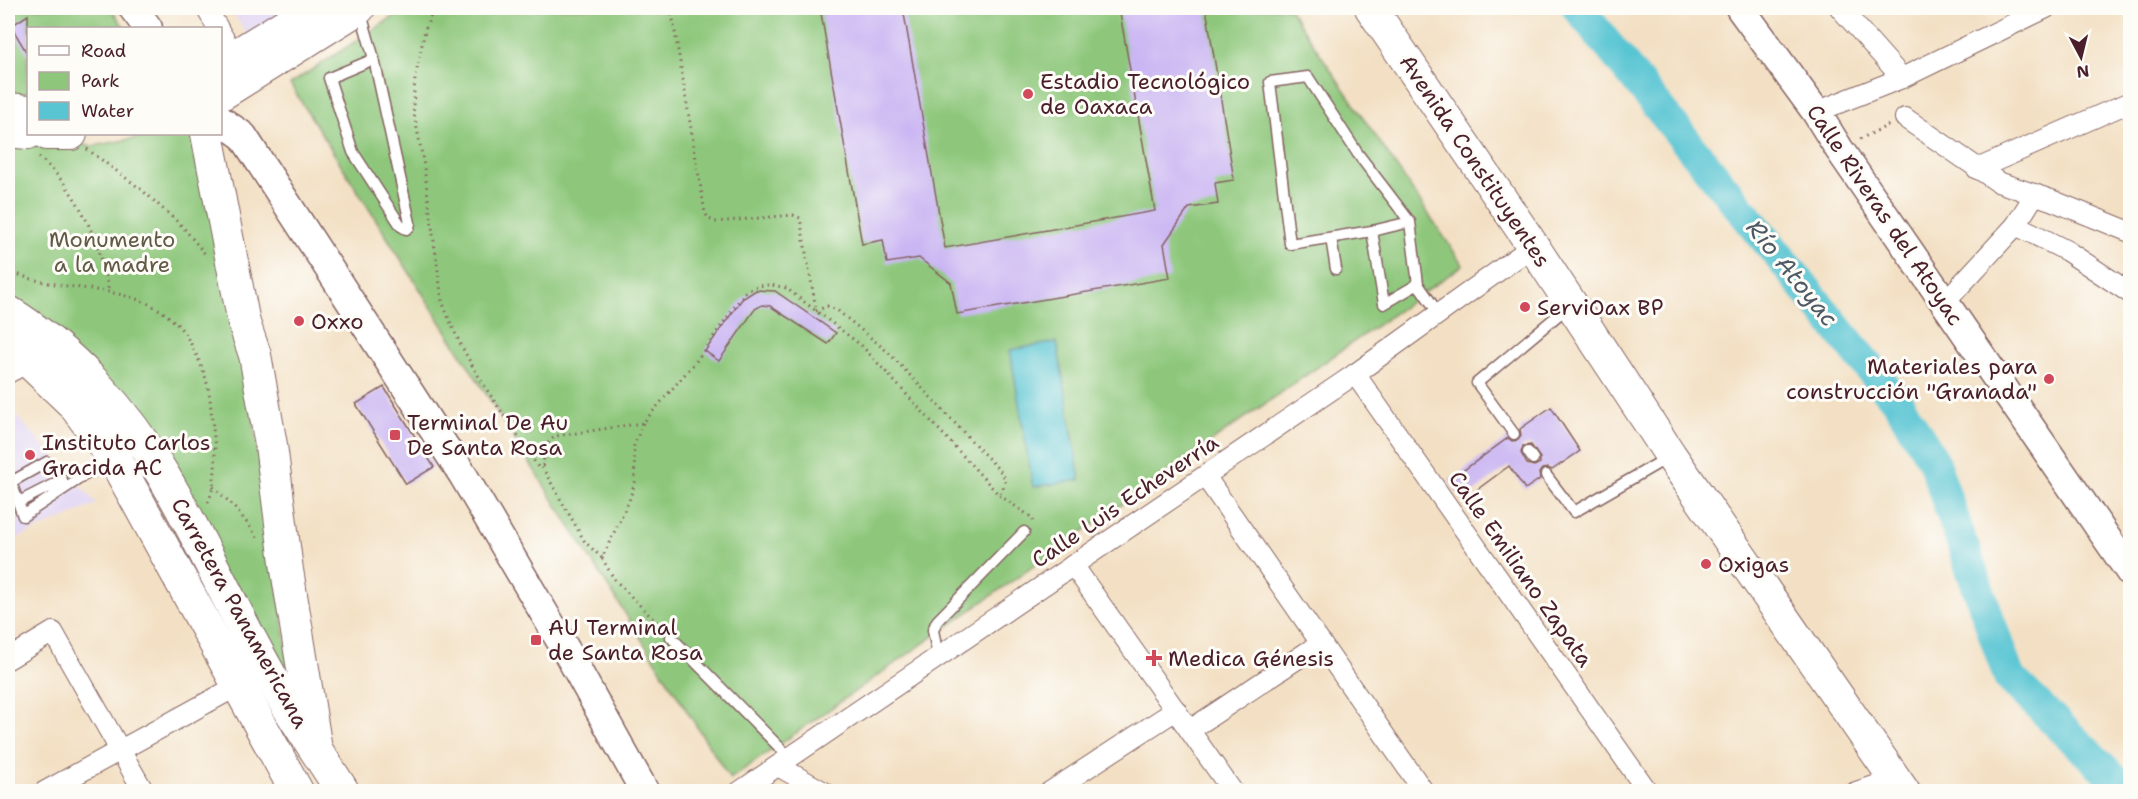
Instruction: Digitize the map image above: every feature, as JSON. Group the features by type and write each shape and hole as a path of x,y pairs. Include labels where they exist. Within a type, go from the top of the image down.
{"highway":[{"name":"Carretera Panamericana","path":"8,312 29,325 98,387 133,430 163,474 268,674 343,792"},
{"name":"Carretera Panamericana","path":"15,358 74,404 115,460 297,792"}],"main road":[{"path":"226,60 312,8"},
{"path":"226,60 359,8"},
{"name":"Avenida Constituyentes","path":"1371,8 1572,304 1671,456 1900,785"},
{"path":"207,135 244,323 255,355 271,445 287,570 316,749"}],"street":[{"path":"133,8 147,27"},
{"path":"206,8 213,27"},
{"name":"Calle Riveras del Atoyac","path":"1740,8 1816,112 1839,149 2130,572"},
{"path":"1816,112 1902,78 2046,8"},
{"path":"1844,9 1902,78"},
{"path":"226,60 240,111 243,136"},
{"path":"1977,169 2130,102"},
{"path":"1905,118 1998,182 2035,194 2130,232"},
{"path":"222,121 243,136 463,475 570,657 645,792"},
{"path":"1945,302 2016,225 2035,194"},
{"path":"2016,225 2067,251 2130,293"},
{"name":"Calle Luis Echeverría","path":"739,792 1355,374 1533,246"},
{"name":"Calle Emiliano Zapata","path":"1355,374 1648,792"},
{"path":"1205,476 1424,792"},
{"path":"1073,565 1233,792"},
{"path":"8,659 53,632 144,792"},
{"path":"1190,730 1321,643"},
{"path":"44,792 120,748 239,685"},
{"path":"1050,792 1176,710"},
{"path":"783,761 824,792"},
{"path":"1856,792 1900,785"}],"lane":[{"path":"359,8 374,59 410,223 406,229 401,226 353,152 329,78 374,59"},
{"path":"1410,222 1372,231 1290,244 1270,82 1308,77 1358,154 1410,222 1418,284 1439,314"},
{"path":"1372,231 1384,304 1418,284"},
{"path":"1331,238 1336,268"},
{"path":"1514,434 1477,383 1572,304"},
{"path":"1546,475 1574,512 1671,456"},
{"path":"19,502 62,480 47,462 11,482 23,516 83,476 115,460"},
{"path":"938,657 933,630 937,621 1024,532"},
{"path":"671,637 783,761"}],"path":[{"path":"440,8 430,17 425,30 415,79 413,108 423,160 442,300 449,321 462,348 538,467 542,467 585,542 602,558 614,579 671,637"},
{"path":"671,8 705,213 709,219 716,222 793,215 800,218 816,311"},
{"path":"1839,149 1905,118"},
{"path":"17,123 44,161 68,188 82,211 96,240 109,292"},
{"path":"67,135 142,190 182,226 209,260"},
{"path":"8,270 24,277 134,298 160,308 184,331 204,370 210,395 215,458 213,488 205,510 191,527"},
{"path":"602,558 629,501 635,482 634,446 643,423 697,360 745,292 757,285 771,284 786,288 862,346 999,495 1031,517 1031,525 1024,532"},
{"path":"816,311 827,306 837,310 888,352 1000,471 1005,478 999,495"},
{"path":"542,467 548,442 556,436 643,423"},
{"path":"213,488 229,500 262,545"}],"shaded area":[{"path":"230,8 294,8 249,37"},
{"name":"Instituto Carlos Gracida AC","path":"8,407 97,504 8,542"}],"green space":[{"path":"8,8 110,8 124,27 27,27 27,100 8,96"},
{"path":"407,8 1289,8 1463,265 730,779 290,84"},
{"name":"Monumento a la madre","path":"8,132 63,143 93,146 152,135 191,135 242,341 294,696 191,527 8,306"}],"water":[{"path":"1057,342 1080,480 1033,487 1010,350"}],"building":[{"path":"820,8 903,8 945,248 1155,211 1119,8 1206,8 1234,180 1215,183 1218,204 1189,208 1164,244 1170,278 957,314 951,283 919,258 887,263 883,240 862,244"},
{"path":"28,15 27,53 11,26"},
{"path":"756,290 775,291 836,333 828,344 770,306 762,305 755,309 719,361 705,351 742,299"},
{"name":"Terminal De Au De Santa Rosa","path":"384,387 434,467 406,484 356,404"},
{"path":"1551,407 1580,451 1552,470 1542,469 1539,473 1540,479 1525,489 1509,466 1463,500 1449,481 1508,438 1512,441 1518,440 1521,436 1520,429","holes":["1531,445 1540,458 1540,463 1534,466 1527,464 1521,453 1523,446"]}],"waterway":[{"name":"Río Atoyac","path":"1578,8 1898,403 1933,460 2009,677 2128,792"}],"place":[{"name":"Estadio Tecnológico de Oaxaca","path":"1028,94"},
{"name":"ServiOax BP","path":"1525,307"},
{"name":"Oxxo","path":"299,321"},
{"name":"Materiales para construcción \"Granada\"","path":"2049,379"},
{"name":"Terminal De Au De Santa Rosa","path":"395,435"},
{"name":"Instituto Carlos Gracida AC","path":"30,455"},
{"name":"Oxigas","path":"1706,564"},
{"name":"AU Terminal de Santa Rosa","path":"536,640"},
{"name":"Medica Génesis","path":"1154,658"}]}
